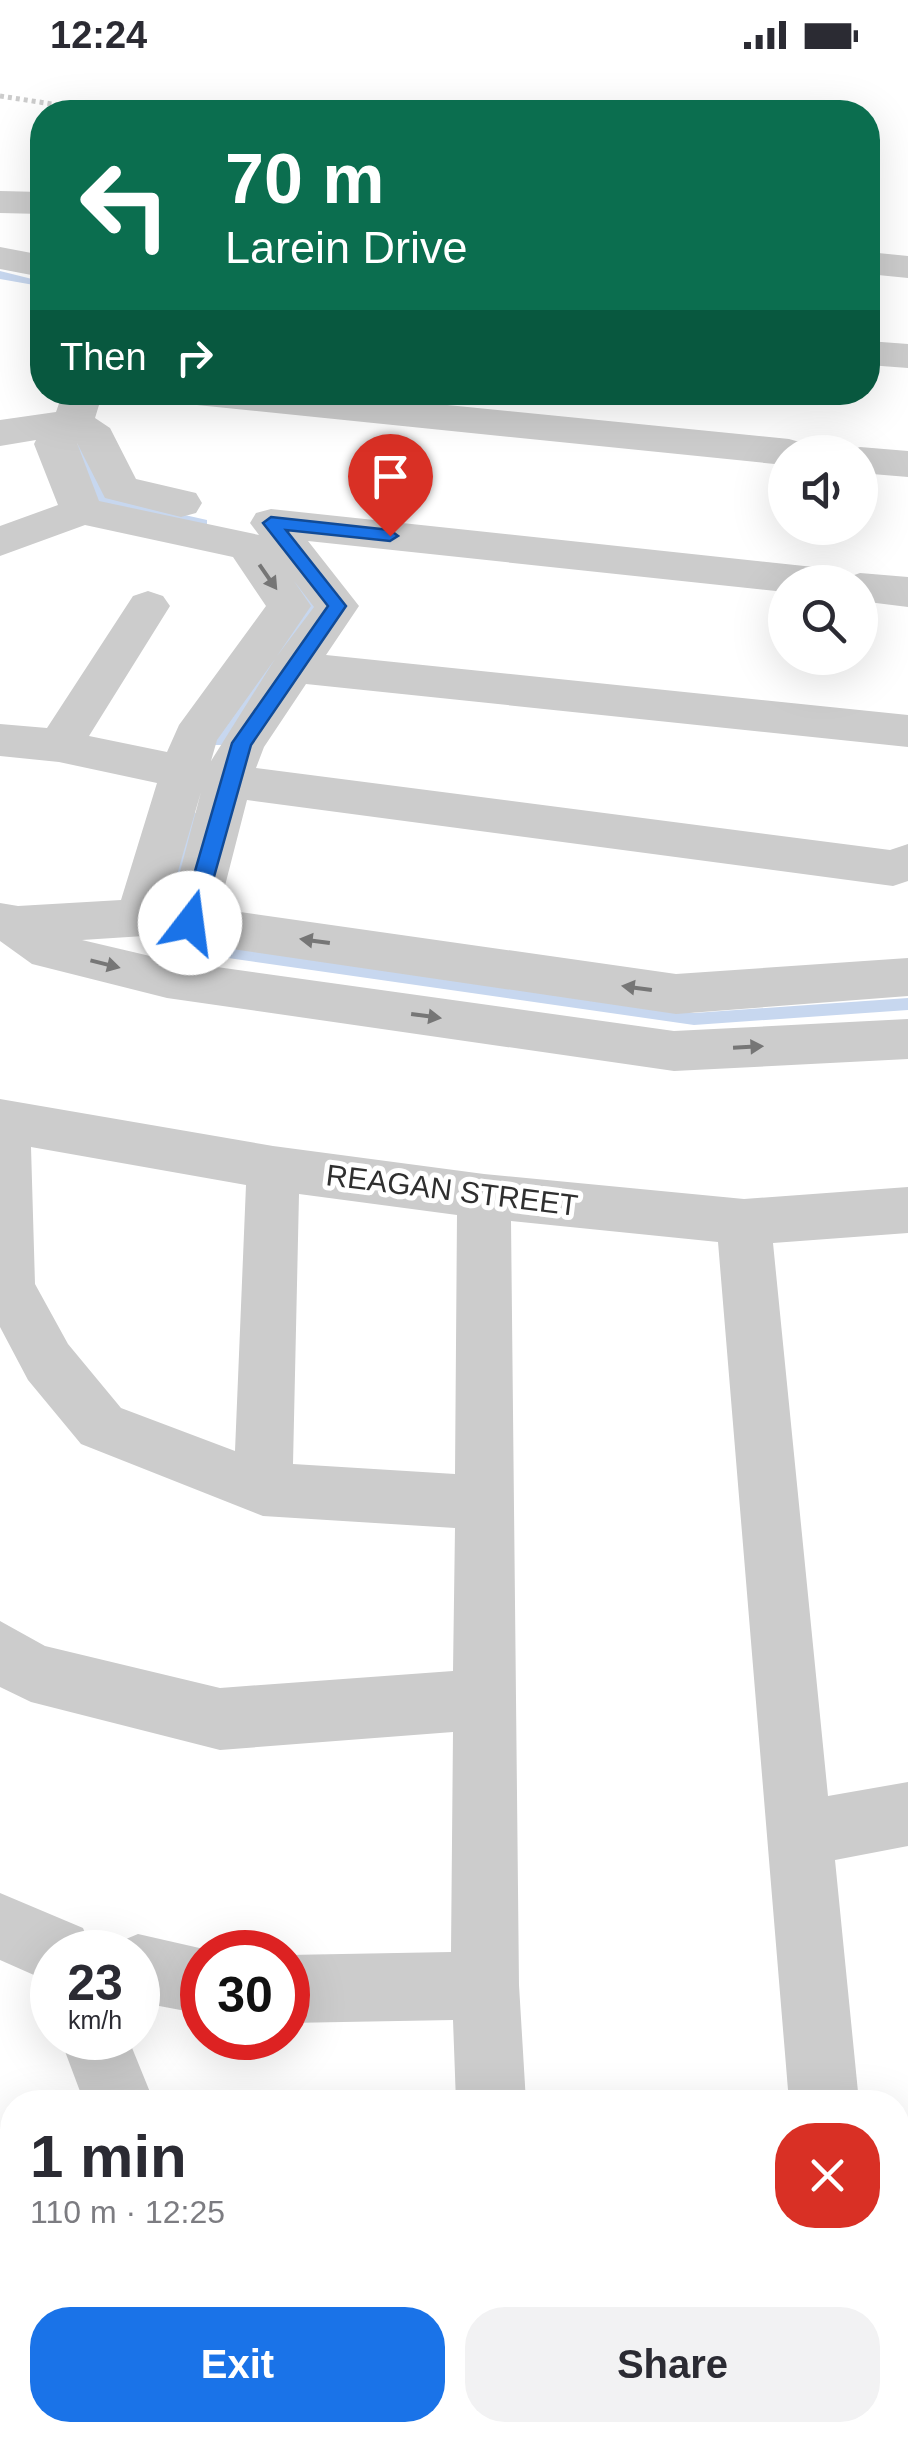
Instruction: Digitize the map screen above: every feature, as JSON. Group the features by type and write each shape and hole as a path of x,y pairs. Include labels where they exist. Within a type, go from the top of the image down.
{"street":[{"path":"0,202 30,202"},
{"path":"0,258 30,264"},
{"path":"880,265 908,267"},
{"path":"0,288 30,294"},
{"path":"880,353 908,356"},
{"path":"318,405 768,450"},
{"path":"0,433 78,408"},
{"path":"78,408 54,444 82,511"},
{"path":"78,408 120,490 271,523 768,576"},
{"path":"878,462 908,464"},
{"path":"0,542 82,511 247,546 289,606 194,737 182,770 165,920"},
{"path":"165,920 242,743 337,606 271,523"},
{"path":"878,588 908,592"},
{"path":"59,746 148,606"},
{"path":"292,667 908,731"},
{"path":"0,740 59,746 228,781 892,868 908,862"},
{"path":"9,924 165,920 676,994 908,977"},
{"path":"9,924 50,951 167,980 674,1051 908,1039"},
{"path":"2,1121 7,1286 48,1362 101,1426 263,1489 486,1503"},
{"name":"REAGAN STREET","path":"2,1121 273,1168 484,1196 744,1222 908,1210"},
{"path":"263,1489 273,1168"},
{"path":"484,1196 485,1985 490,2090"},
{"path":"744,1222 823,2090"},
{"path":"0,1651 30,1672 220,1719 487,1700"},
{"path":"798,1834 908,1814"},
{"path":"0,1926 30,1939"},
{"path":"310,1989 485,1985"},
{"path":"103,2060 114,2090"}],"path":[{"path":"0,96 30,101"}],"waterway":[{"path":"0,275 30,280"},
{"path":"80,447 104,501 202,523"},
{"path":"218,741 312,605 282,566"},
{"path":"193,817 161,938 172,944 694,1019 908,1004"}],"route":[{"path":"190,923 242,743 337,606 271,523 390,536"}]}
